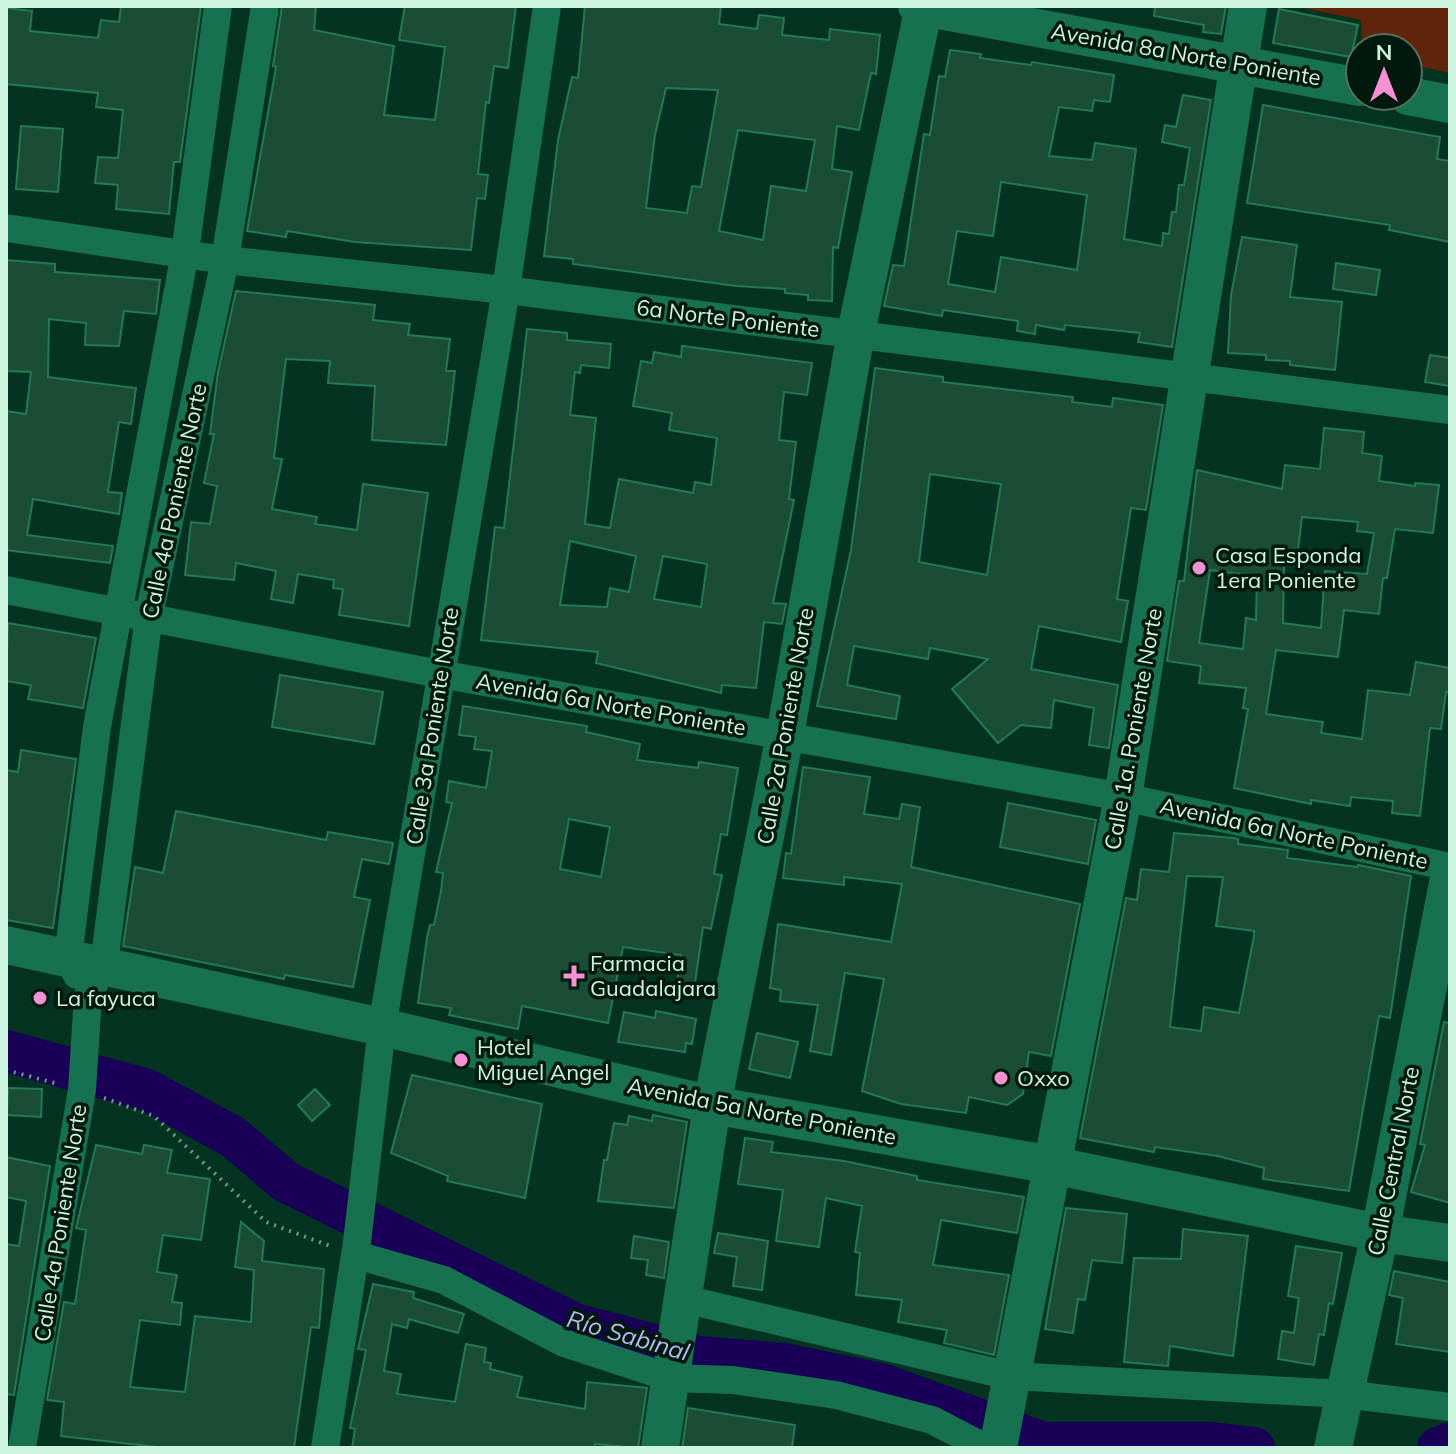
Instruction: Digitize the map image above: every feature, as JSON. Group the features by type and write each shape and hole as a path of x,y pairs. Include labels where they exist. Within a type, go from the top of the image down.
{"main road":[{"name":"Avenida 8a Norte Poniente","path":"922,6 1344,84"},
{"name":"Calle 2a Poniente Norte","path":"660,1448 712,1105 785,735 856,333 922,6"},
{"name":"Calle 1a. Poniente Norte","path":"998,1448 1123,797 1248,6"},
{"path":"1424,99 1450,104"},
{"name":"Calle Central Norte","path":"1333,1448 1380,1233 1450,870"},
{"name":"Avenida 5a Norte Poniente","path":"6,945 87,983 382,1027 712,1105 1052,1165 1380,1233 1450,1243"}],"street":[{"name":"Calle 4a Poniente Norte","path":"21,1446 82,1087 97,727 185,253 218,6"},
{"name":"Calle 4a Poniente Norte","path":"87,983 149,615 225,260 265,6"},
{"name":"Calle 3a Poniente Norte","path":"325,1448 356,1249 382,1027 506,290 547,6"},
{"name":"6a Norte Poniente","path":"6,228 225,260 506,290 1450,410"},
{"name":"Avenida 6a Norte Poniente","path":"6,590 118,609 440,674 1123,797 1450,870"},
{"path":"356,1249 444,1280 564,1343 673,1372 836,1395 932,1420 986,1448"},
{"path":"684,1300 1009,1380 1344,1397 1450,1407"}],"path":[{"path":"6,1070 82,1087 154,1116 266,1222 356,1249"}],"shaded area":[{"path":"1293,6 1450,6 1450,73 1424,67 1424,32 1361,32 1361,20"}],"building":[{"path":"121,6 201,6 180,162 174,162 169,214 116,209 118,185 95,183 98,157 118,158 123,110 96,107 98,93 6,84 6,8 32,11 30,31 98,38 101,20 119,22"},
{"path":"282,6 316,6 314,30 394,46 384,115 435,120 445,47 399,40 405,6 516,6 508,68 494,66 489,103 486,102 478,174 488,175 485,199 477,198 471,250 355,242 287,231 286,237 247,231 276,67 273,66"},
{"path":"585,6 721,6 719,24 757,29 759,15 784,18 782,35 829,40 830,29 880,35 876,74 871,73 859,130 837,126 832,169 852,172 838,248 833,247 832,301 808,300 808,295 785,293 785,289 736,286 573,264 573,259 544,256 558,140 572,77 578,78","holes":["666,88 718,90 701,187 692,186 687,213 646,208 655,135","738,130 815,140 806,191 771,186 763,240 719,231"]},
{"path":"1155,6 1226,6 1221,34 1203,32 1204,25 1154,16"},
{"path":"1279,9 1358,25 1356,32 1344,32 1344,56 1273,43"},
{"path":"950,50 981,54 980,58 1031,65 1032,62 1114,75 1110,102 1094,100 1092,111 1059,107 1049,156 1092,160 1095,143 1136,149 1124,239 1162,246 1163,233 1169,234 1172,212 1176,212 1179,185 1184,185 1190,148 1162,142 1165,125 1176,127 1183,95 1211,100 1172,347 1138,342 1140,333 1065,325 1064,330 1036,325 1035,334 1017,331 1018,321 943,310 942,316 884,306 893,265 904,266 924,134 930,135 939,76 945,77","holes":["1001,182 1087,195 1077,270 1001,257 995,292 948,284 957,231 993,236"]},
{"path":"1263,105 1440,137 1437,159 1450,161 1450,242 1389,230 1390,225 1247,203"},
{"path":"21,126 63,129 58,192 16,189"},
{"path":"1242,237 1297,245 1290,297 1342,302 1335,370 1290,365 1290,361 1266,360 1266,355 1228,353 1231,295"},
{"path":"6,260 55,264 55,272 160,280 156,314 124,311 119,346 85,345 86,323 49,319 48,377 136,388 131,424 119,422 108,492 122,493 119,514 33,499 27,535 113,546 110,563 6,550 6,411 26,414 31,372 6,371"},
{"path":"1336,263 1380,270 1376,295 1333,289"},
{"path":"236,291 375,305 373,320 410,324 408,335 450,339 446,371 455,371 446,445 372,440 375,386 328,383 330,361 286,359 274,458 282,459 272,509 317,517 315,524 357,530 363,484 428,493 409,626 339,615 343,589 333,588 334,580 298,574 293,603 271,599 276,571 236,563 234,580 185,575 191,522 210,524 217,486 204,483 214,434 210,434 218,372"},
{"path":"527,329 567,333 567,340 611,344 609,368 581,365 580,373 575,372 570,415 596,418 585,524 610,528 619,479 693,493 695,482 711,485 717,438 669,430 672,413 633,406 641,361 652,363 654,352 681,357 682,346 812,363 807,395 784,392 779,440 796,442 789,499 794,500 773,603 786,604 782,624 764,622 756,688 722,685 721,693 596,663 598,652 481,640 495,527 504,528","holes":["570,541 636,556 629,592 610,588 607,607 560,605","663,556 707,564 701,607 654,599"]},
{"path":"1430,355 1450,358 1450,386 1425,382"},
{"path":"875,368 943,377 943,382 1073,397 1072,402 1112,407 1113,398 1163,405 1146,510 1131,508 1117,599 1128,601 1121,642 1039,626 1031,669 1118,685 1109,748 1089,745 1094,708 1054,700 1051,728 1021,725 998,743 952,689 988,659 930,648 928,659 854,646 847,685 900,696 896,719 817,706 851,550","holes":["930,474 1001,484 987,575 919,562"]},
{"path":"1324,428 1364,432 1362,453 1382,456 1379,481 1415,486 1415,483 1439,485 1433,533 1395,529 1387,578 1383,578 1379,614 1344,610 1338,657 1276,650 1266,714 1323,722 1321,733 1362,739 1368,690 1410,695 1416,662 1450,668 1450,693 1446,692 1441,729 1430,728 1420,816 1392,813 1393,801 1351,797 1350,806 1311,800 1311,804 1234,788 1248,709 1243,708 1246,688 1199,683 1201,666 1167,661 1179,581 1184,581 1197,470 1282,489 1285,465 1320,469","holes":["1302,517 1358,522 1357,531 1374,533 1367,574 1325,571 1321,628 1283,623 1284,565 1296,566","1210,570 1257,576 1256,620 1246,618 1243,649 1199,643"]},
{"path":"8,623 96,638 83,708 28,699 31,685 6,681"},
{"path":"280,675 383,692 374,744 272,727"},
{"path":"463,706 587,726 586,732 640,744 637,760 698,768 699,762 738,768 727,835 721,834 714,874 722,875 711,929 703,927 694,990 676,988 681,955 623,947 608,1023 522,1006 518,1029 449,1015 451,1008 418,1003 427,938 430,925 434,925 441,891 443,873 436,872 452,803 446,802 449,781 486,788 492,751 474,749 476,737 459,735","holes":["569,819 610,827 601,877 560,869"]},
{"path":"21,750 76,759 53,928 6,920 6,770 18,772"},
{"path":"803,767 870,777 864,814 899,819 902,804 920,807 911,867 1080,904 1051,1056 1029,1052 1023,1094 1007,1105 969,1097 966,1113 901,1104 862,1091 884,979 845,973 831,1055 810,1051 818,1005 780,1001 781,990 770,988 778,924 891,942 902,884 844,877 844,885 783,878 786,853 791,854"},
{"path":"1008,803 1096,820 1088,864 1000,847"},
{"path":"176,811 326,840 328,832 393,843 389,864 362,859 354,897 370,900 353,987 285,975 284,979 123,946 135,867 163,873"},
{"path":"1174,833 1234,838 1238,839 1238,844 1288,850 1287,858 1358,865 1411,876 1390,1018 1379,1016 1349,1191 1263,1179 1264,1168 1218,1156 1155,1147 1154,1152 1080,1138 1126,898 1137,900 1141,869 1169,872","holes":["1187,876 1223,877 1216,926 1254,931 1239,1013 1204,1007 1201,1031 1170,1027"]},
{"path":"656,1011 696,1019 692,1044 686,1043 685,1052 618,1042 624,1012 655,1018"},
{"path":"1444,1022 1450,1023 1450,1203 1411,1192 1425,1145 1420,1144"},
{"path":"757,1033 798,1042 790,1078 749,1069"},
{"path":"412,1075 542,1104 525,1198 447,1181 448,1176 391,1153"},
{"path":"8,1088 42,1089 41,1117 7,1115"},
{"path":"315,1089 330,1105 312,1121 298,1105"},
{"path":"653,1115 687,1122 674,1208 598,1201 614,1123 627,1125 629,1116 652,1121"},
{"path":"745,1138 773,1142 771,1152 844,1161 917,1176 917,1180 1024,1197 1017,1233 941,1220 933,1265 1009,1275 994,1355 944,1343 947,1330 898,1322 902,1300 856,1295 860,1253 855,1252 862,1206 826,1198 819,1247 776,1241 783,1190 738,1184"},
{"path":"96,1145 142,1154 144,1145 172,1150 167,1173 210,1179 201,1240 163,1235 157,1272 177,1275 172,1302 182,1303 180,1325 140,1320 130,1387 185,1392 195,1316 251,1322 254,1270 235,1267 241,1222 264,1241 262,1261 324,1269 319,1328 311,1327 294,1448 166,1448 61,1436 64,1402 47,1400 64,1302 75,1304 86,1230 76,1228"},
{"path":"6,1157 50,1166 14,1395 6,1394 6,1244 19,1246 26,1201 6,1197"},
{"path":"1066,1208 1127,1214 1122,1263 1092,1260 1085,1300 1078,1299 1073,1333 1045,1329"},
{"path":"1183,1229 1248,1236 1233,1356 1170,1346 1168,1366 1124,1362 1134,1258 1181,1259"},
{"path":"718,1233 768,1241 762,1290 733,1286 737,1257 714,1253"},
{"path":"634,1236 669,1242 664,1278 646,1275 648,1260 631,1258"},
{"path":"1296,1246 1342,1253 1333,1304 1329,1303 1324,1335 1319,1334 1314,1365 1278,1359 1282,1331 1294,1333 1299,1298 1288,1296"},
{"path":"1394,1271 1450,1282 1450,1352 1396,1344 1403,1298 1389,1295"},
{"path":"373,1284 414,1292 413,1298 464,1314 458,1333 409,1319 407,1328 392,1324 384,1371 401,1374 397,1394 455,1402 466,1344 486,1348 484,1362 491,1363 490,1369 522,1377 517,1397 585,1409 587,1382 647,1388 638,1448 595,1444 594,1448 352,1448 355,1429 350,1428 366,1350 358,1349"},
{"path":"688,1408 795,1425 792,1448 682,1448"}],"waterway":[{"name":"Río Sabinal","path":"6,1051 147,1090 233,1137 286,1182 575,1324 699,1357 784,1364 881,1384 1043,1443 1212,1443 1254,1448"},
{"name":"Río Sabinal","path":"1438,1448 1450,1443"}],"place":[{"name":"Casa Esponda 1era Poniente","path":"1199,568"},
{"name":"Farmacia Guadalajara","path":"574,976"},
{"name":"La fayuca","path":"40,998"},
{"name":"Hotel Miguel Angel","path":"461,1060"},
{"name":"Oxxo","path":"1001,1078"}]}
